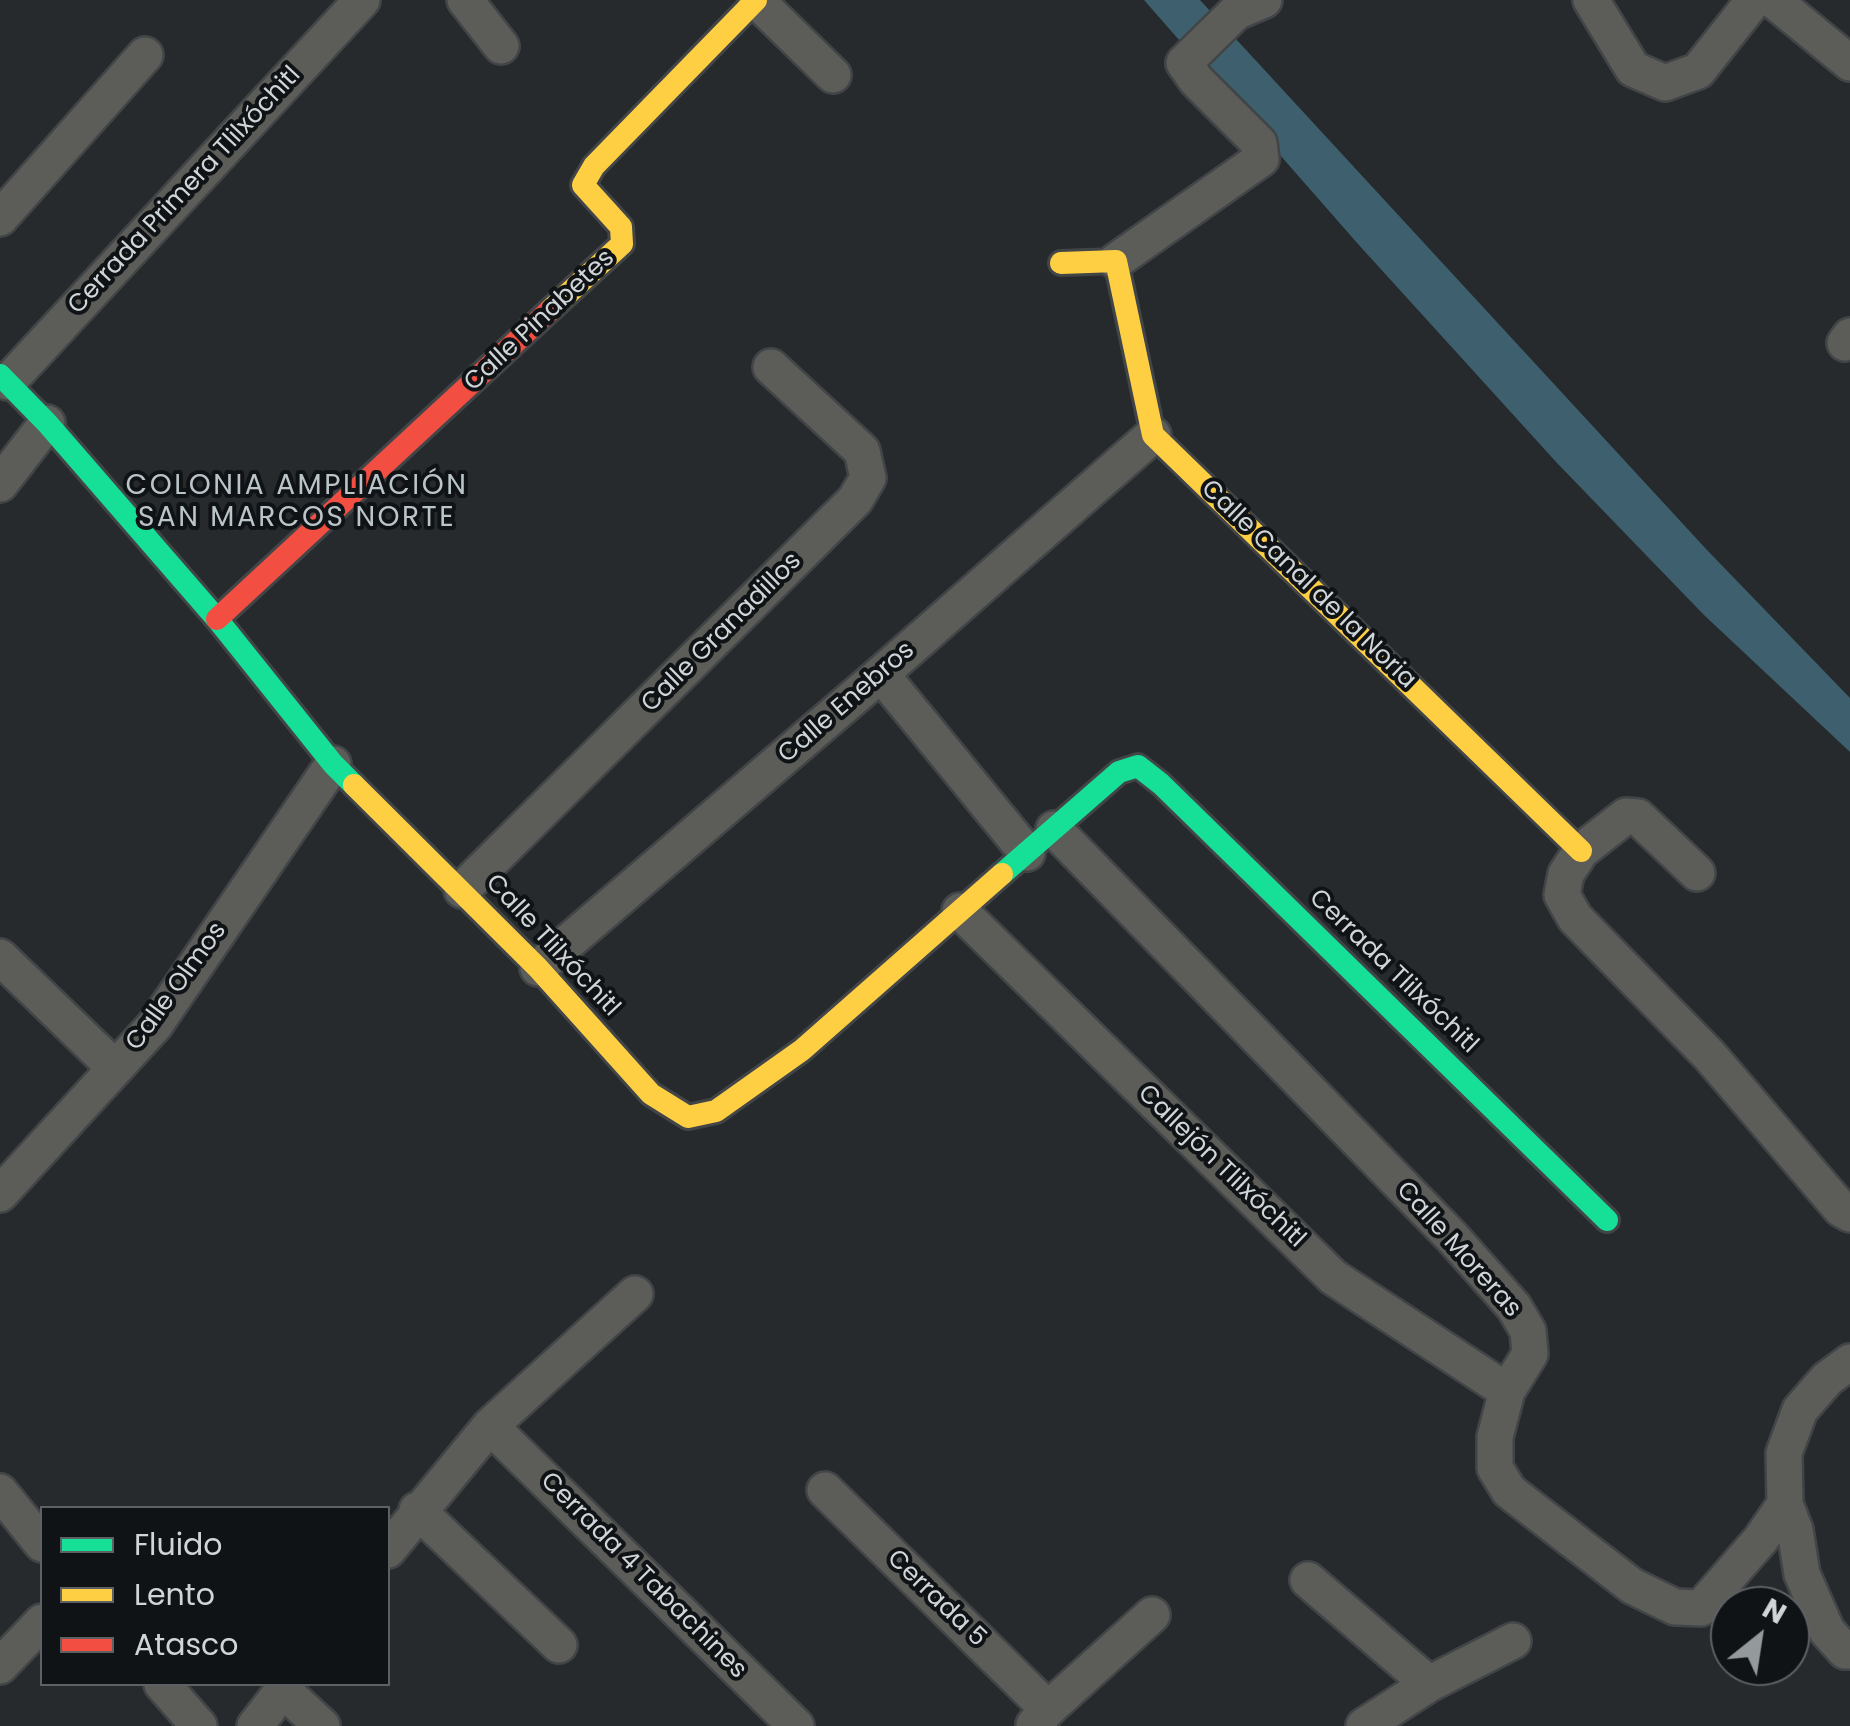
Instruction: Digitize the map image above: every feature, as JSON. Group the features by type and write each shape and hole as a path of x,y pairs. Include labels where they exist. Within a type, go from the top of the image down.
{"street":[{"name":"Cerrada Primera Tlilxóchitl","path":"4,379 362,0"},
{"path":"465,0 501,46"},
{"name":"Calle Pinabetes","path":"217,619 622,244 621,228 583,185 594,166 756,0 833,74"},
{"path":"1591,0 1633,69 1665,83 1698,71 1754,0"},
{"path":"1773,0 1850,63"},
{"path":"1061,263 1116,261 1261,159 1259,143 1184,63 1250,6"},
{"path":"0,218 144,55"},
{"path":"1116,261 1153,435"},
{"name":"Calle Granadillos","path":"462,890 855,500 868,478 862,452 771,366"},
{"name":"Calle Tlilxóchitl","path":"4,379 48,423 217,619 333,764 538,968 651,1094 688,1117 716,1110 802,1050 1120,772 1138,766"},
{"path":"0,484 48,423"},
{"name":"Calle Enebros","path":"538,968 1153,435"},
{"name":"Calle Canal de la Noria","path":"1153,435 1581,851"},
{"path":"881,674 1027,853"},
{"name":"Calle Olmos","path":"0,1194 155,1026 333,764"},
{"name":"Cerrada Tlilxóchitl","path":"1138,766 1176,798 1608,1220"},
{"path":"1697,873 1638,817 1626,816 1581,851 1566,874 1562,895 1575,918 1710,1056 1841,1209 1850,1214"},
{"name":"Calle Moreras","path":"1054,829 1452,1237 1514,1307 1528,1331 1530,1354 1506,1391 1495,1437 1495,1468 1509,1490 1632,1586 1675,1608 1701,1608 1761,1539 1785,1504"},
{"name":"Callejón Tlilxóchitl","path":"960,911 1333,1277 1506,1391"},
{"path":"0,957 116,1068"},
{"path":"390,1547 490,1426 635,1294"},
{"path":"1850,1362 1827,1379 1800,1410 1784,1452 1785,1504 1795,1530 1802,1574 1826,1631 1850,1652"},
{"name":"Cerrada 4 Tabachines","path":"490,1426 796,1726"},
{"name":"Cerrada 5","path":"825,1490 1040,1717"},
{"path":"0,1492 40,1542"},
{"path":"417,1510 559,1645"},
{"path":"1308,1580 1430,1684"},
{"path":"1040,1717 1152,1615"},
{"path":"0,1666 40,1624"},
{"path":"1364,1726 1430,1684 1513,1641"},
{"path":"164,1686 198,1726"},
{"path":"254,1726 285,1687 322,1726"}],"water":[{"path":"1144,0 1200,0 1707,550 1850,698 1850,752 1704,615 1557,463"}],"traffic: fast":[{"path":"0,375 47,423 217,619 354,785"},
{"path":"1002,874 1119,772 1138,766 1161,784 1607,1220"}],"traffic: slow":[{"path":"548,312 622,244 621,227 583,185 594,166 756,0"},
{"path":"1061,263 1116,261 1153,435 1581,851"},
{"path":"354,785 538,968 651,1094 688,1117 716,1111 802,1050 1002,874"}],"traffic: jam":[{"path":"217,619 548,312"}],"district":[{"name":"COLONIA AMPLIACIÓN SAN MARCOS NORTE","path":"297,503"}]}
